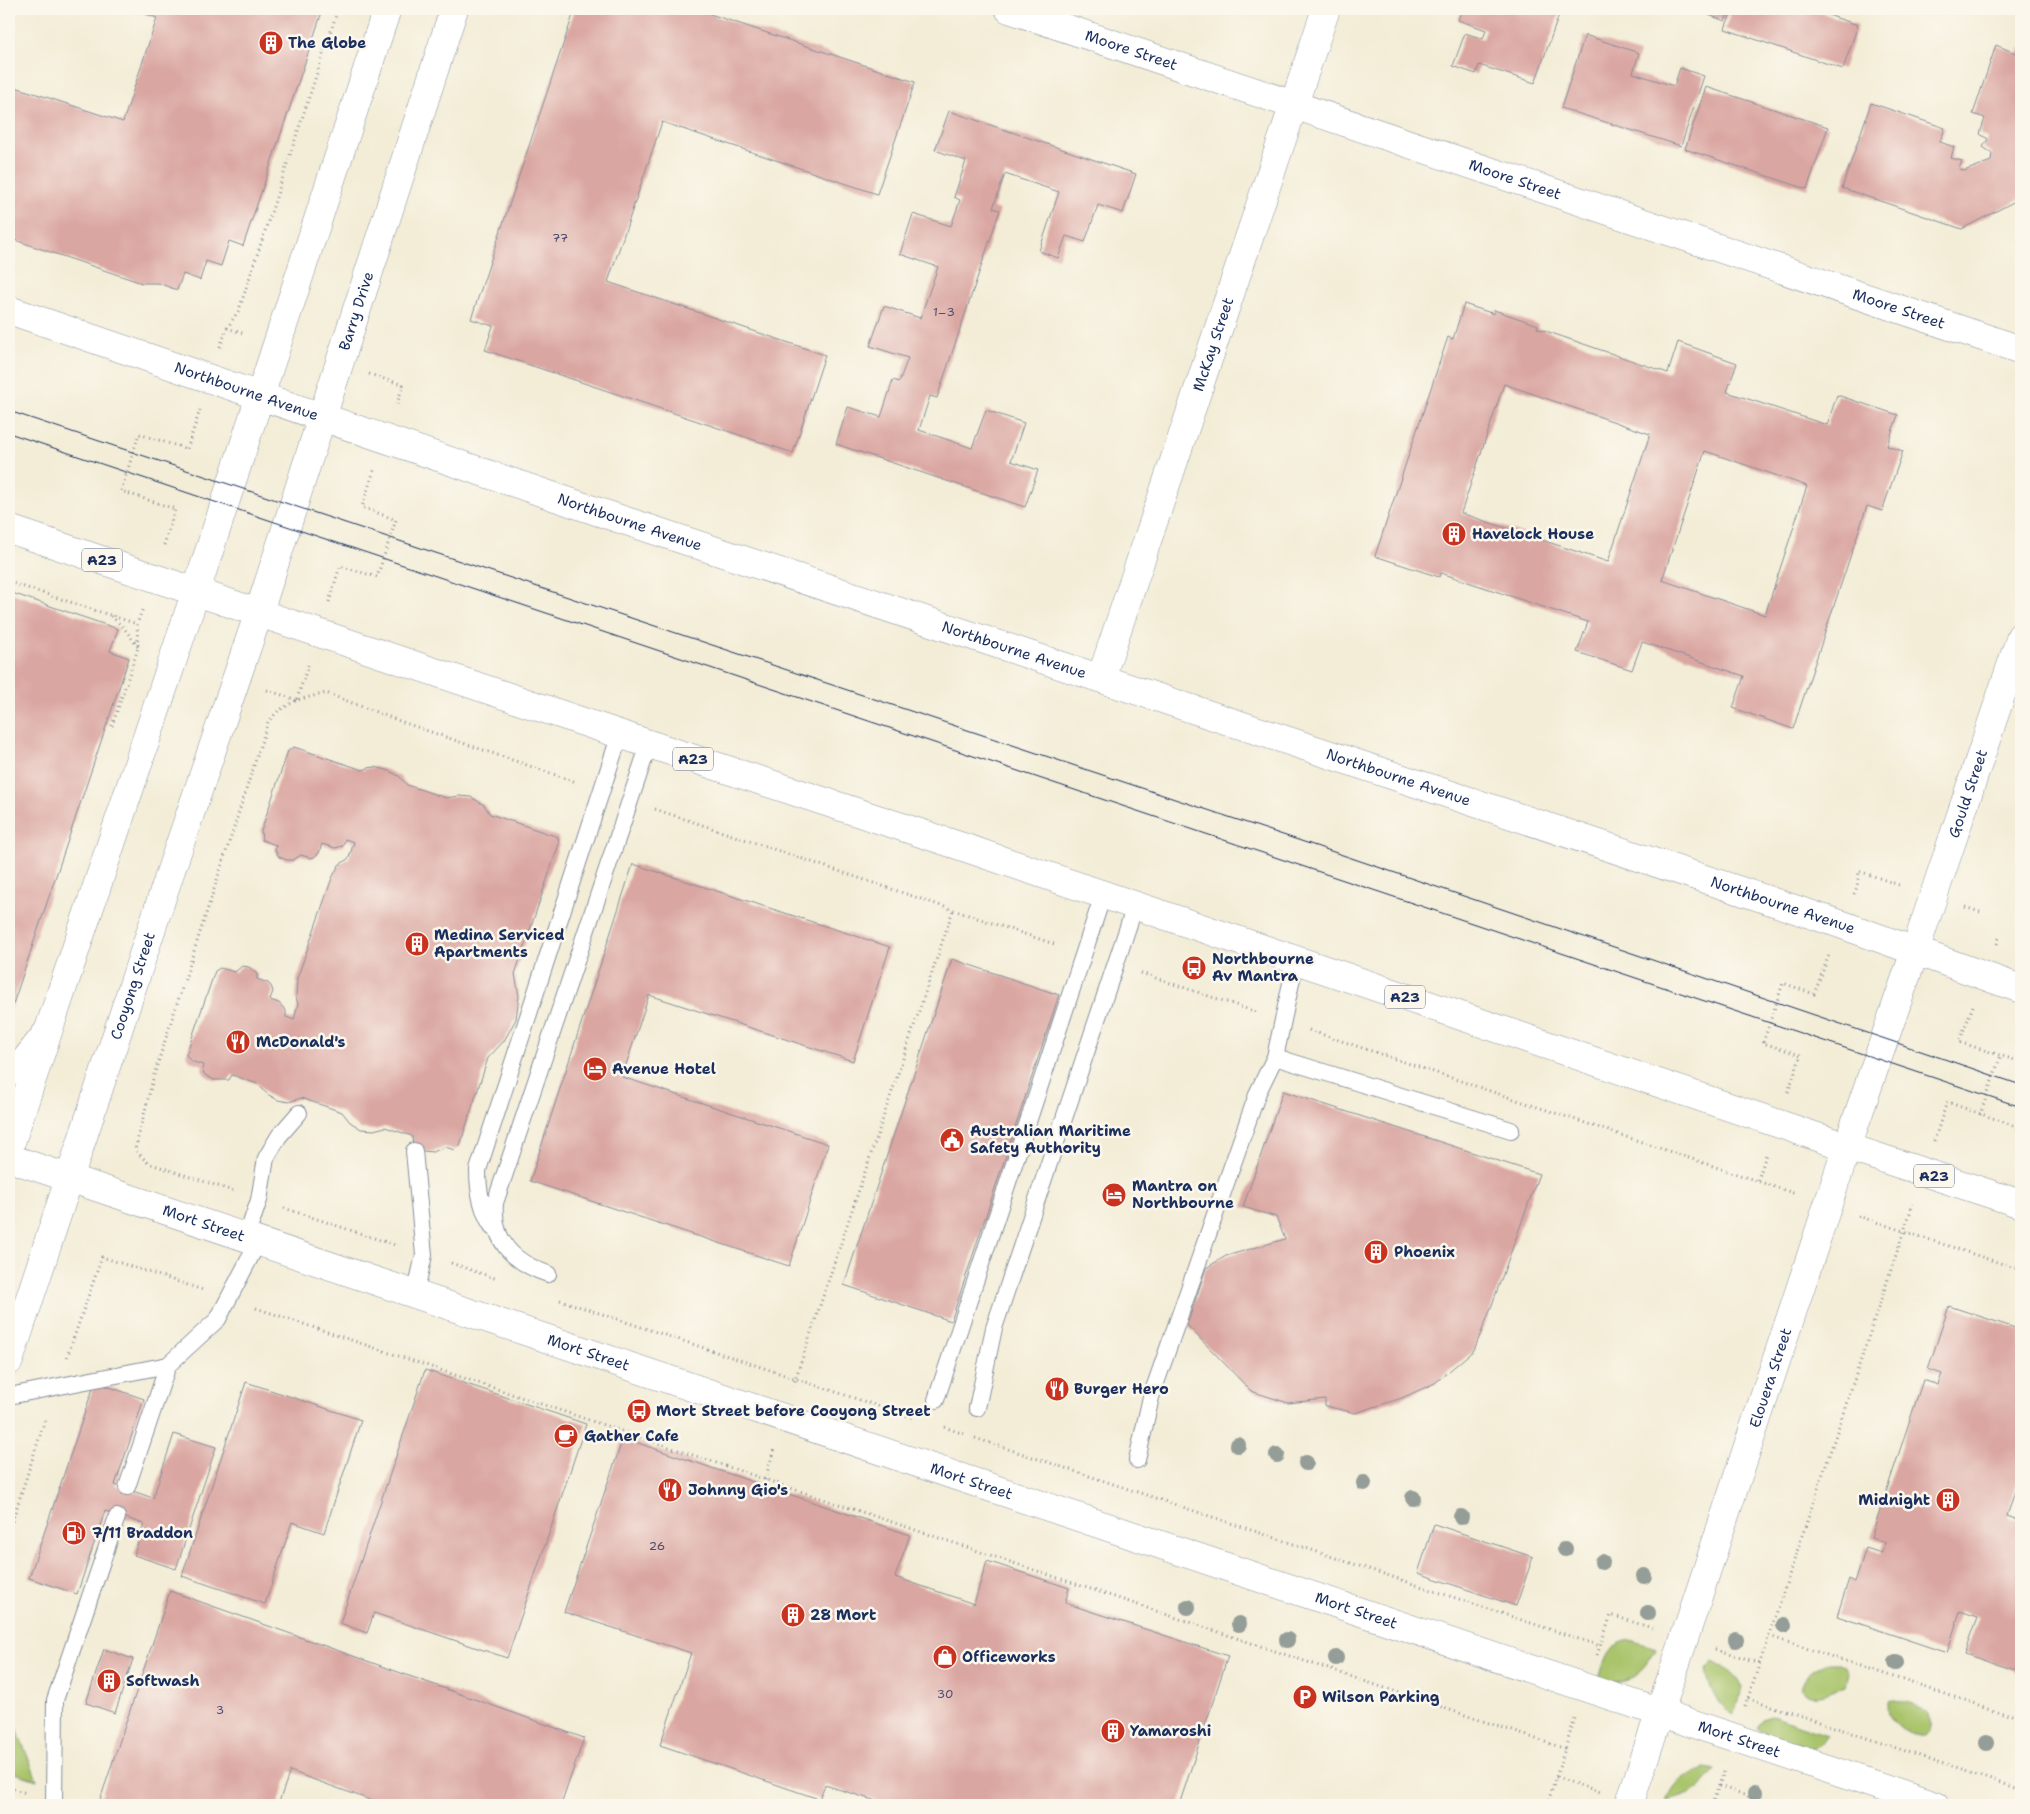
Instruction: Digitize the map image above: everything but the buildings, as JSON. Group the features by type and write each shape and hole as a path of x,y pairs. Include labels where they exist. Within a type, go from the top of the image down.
{"main road":[{"path":"9,1148 196,591 387,9"},
{"name":"Barry Drive","path":"259,612 454,9"},
{"name":"Moore Street","path":"1008,9 2021,350"},
{"name":"McKay Street","path":"1101,678 1326,9"},
{"name":"Northbourne Avenue","path":"9,310 599,512 1101,678 2021,988"},
{"name":"A23","path":"9,529 2021,1204"},
{"name":"Cooyong Street","path":"9,1361 170,873 259,612"},
{"name":"Gould Street","path":"1915,951 2021,636"},
{"name":"Elouera Street","path":"1629,1805 1847,1147 1915,951"},
{"path":"9,1072 20,1067 48,1032"},
{"name":"Mort Street","path":"9,1158 1935,1805"}],"lane":[{"path":"548,1274 528,1267 512,1254 490,1224 479,1196 478,1170 620,734"},
{"path":"500,1237 494,1220 495,1203 649,744"},
{"path":"936,1400 1103,895"},
{"path":"977,1408 994,1328 1136,906"},
{"path":"1137,1460 1151,1397 1258,1092 1275,1057 1296,960"},
{"path":"1275,1057 1511,1130"},
{"path":"127,1487 168,1365 218,1319 228,1299 252,1240 266,1158 279,1136 298,1113"},
{"path":"414,1151 424,1255 415,1295"},
{"path":"9,1396 168,1365"},
{"path":"54,1805 55,1700 117,1517"}],"path":[{"path":"227,328 239,310 338,9"},
{"path":"175,509 120,491 139,434 187,449"},
{"path":"340,566 377,577 396,520 362,507"},
{"path":"9,582 137,624"},
{"path":"111,616 124,628 138,648"},
{"path":"506,1282 148,1163 135,1150 154,1075 268,722 278,711 297,700 326,693 405,723 602,791"},
{"path":"631,801 1084,954"},
{"path":"1857,887 1859,871 1888,881"},
{"path":"765,1480 796,1378 954,910"},
{"path":"1115,965 1758,1180"},
{"path":"1801,1055 1763,1043 1783,983 1814,994"},
{"path":"1959,1042 2021,1062"},
{"path":"1980,1115 2001,1055"},
{"path":"1947,1102 2021,1128"},
{"path":"1712,1805 1904,1232 2021,1270"},
{"path":"102,1258 1566,1749"},
{"path":"556,1298 917,1418"},
{"path":"936,1425 1600,1646"},
{"path":"1769,1636 2021,1719"},
{"path":"1748,1698 2021,1790"},
{"path":"1719,1786 1775,1805"}],"green space":[{"path":"1631,1640 1656,1648 1646,1664 1640,1671 1626,1680 1617,1682 1599,1679 1608,1653 1616,1645"},
{"path":"1712,1662 1730,1672 1739,1682 1741,1694 1734,1714 1722,1705 1711,1689 1706,1668"},
{"path":"1829,1662 1837,1662 1844,1665 1848,1672 1845,1685 1817,1695 1811,1695 1801,1690 1807,1676"},
{"path":"1890,1698 1910,1702 1929,1714 1930,1726 1924,1736 1909,1733 1896,1725 1889,1713 1888,1705"},
{"path":"10,1712 37,1780 9,1771"},
{"path":"1771,1716 1827,1735 1820,1745 1812,1748 1766,1733 1757,1728 1763,1719"},
{"path":"1705,1769 1715,1771 1699,1788 1688,1795 1666,1801 1677,1783 1690,1774"}],"tram line":[{"path":"9,411 1313,845 2021,1085"},
{"path":"9,433 2021,1107"}],"place":[{"name":"The Globe","path":"271,43"},
{"name":"Havelock House","path":"1454,534"},
{"name":"Medina Serviced Apartments","path":"417,944"},
{"name":"Northbourne Av Mantra","path":"1194,968"},
{"name":"McDonald's","path":"238,1042"},
{"name":"Avenue Hotel","path":"595,1069"},
{"name":"Australian Maritime Safety Authority","path":"952,1140"},
{"name":"Mantra on Northbourne","path":"1114,1195"},
{"name":"Phoenix","path":"1376,1252"},
{"name":"Burger Hero","path":"1057,1389"},
{"name":"Mort Street before Cooyong Street","path":"639,1411"},
{"name":"Gather Cafe","path":"566,1436"},
{"name":"Johnny Gio's","path":"670,1490"},
{"name":"Midnight","path":"1948,1500"},
{"name":"7/11 Braddon","path":"74,1533"},
{"name":"28 Mort","path":"793,1615"},
{"name":"Officeworks","path":"945,1657"},
{"name":"Softwash","path":"109,1681"},
{"name":"Wilson Parking","path":"1305,1697"},
{"name":"Yamaroshi","path":"1113,1731"}]}
